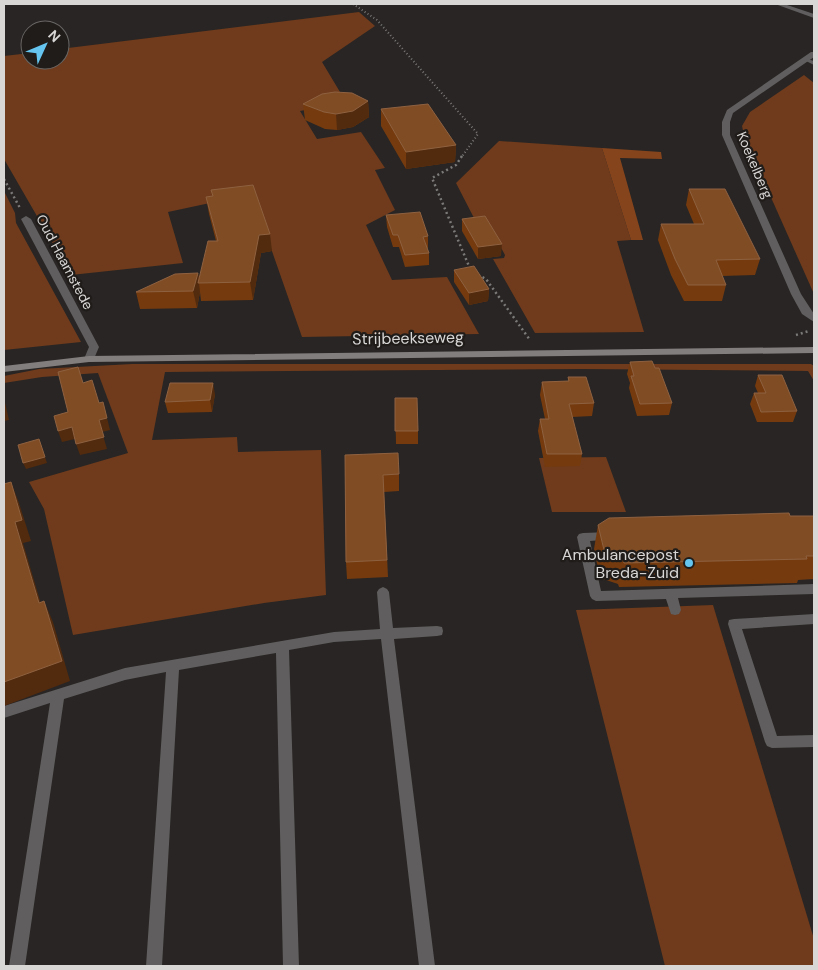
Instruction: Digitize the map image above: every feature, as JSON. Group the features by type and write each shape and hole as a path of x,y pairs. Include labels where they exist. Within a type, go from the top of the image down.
{"main road":[{"name":"Strijbeekseweg","path":"4,370 54,362 89,360 533,352 814,350"}],"street":[{"path":"778,4 814,16"},
{"name":"Koekelberg","path":"814,54 810,61 730,112 726,122 726,135 796,294 806,312 814,318"},
{"name":"Oud Haamstede","path":"26,219 94,347 89,360"}],"lane":[{"path":"621,536 582,537 596,596 814,589"},
{"path":"383,592 396,719 426,966"},
{"path":"670,594 675,610"},
{"path":"814,619 734,624 772,742 814,741"},
{"path":"4,712 125,674 334,636 436,631"},
{"path":"282,646 291,966"},
{"path":"154,966 173,666"},
{"path":"16,966 58,695"}],"path":[{"path":"353,4 358,10 377,20 478,134 456,165 432,178 470,270 486,279 530,341 533,352"},
{"name":"Oud Haamstede","path":"4,179 26,219"}],"shaded area":[{"path":"359,12 375,26 322,62 346,102 300,111 317,139 361,132 385,168 375,170 395,210 366,225 392,280 447,277 479,334 302,337 252,194 168,212 183,263 71,275 4,159 4,56 20,54 20,70 70,70 70,48"},
{"path":"804,75 814,83 814,294 745,139 742,126 750,112"},
{"path":"499,141 602,148 631,240 617,241 644,332 535,333 493,259 504,258 505,255 487,222 474,218 456,183"},
{"path":"602,148 661,152 662,159 620,158 643,240 631,240"},
{"path":"4,191 15,213 16,223 81,342 4,350"},
{"path":"132,364 811,364 814,366 814,381 808,371 583,369 165,372 152,440 237,437 238,452 321,450 326,595 264,603 73,635 44,509 29,482 128,453 98,373 42,377 4,383 4,376 39,369"},
{"path":"606,457 626,512 552,512 539,458"},
{"path":"713,605 814,939 814,966 665,966 576,610"}],"building":[{"path":"335,92 352,93 368,101 353,111 336,114 324,112 303,104 322,94"},
{"path":"428,104 456,145 406,152 381,109"},
{"path":"253,185 270,234 259,235 250,282 198,283 208,241 218,241 206,197 213,196 211,190"},
{"path":"689,189 725,189 760,259 716,260 726,285 688,285 661,224 704,224"},
{"path":"420,212 428,236 423,237 429,253 405,255 398,235 393,235 386,215"},
{"path":"485,216 502,244 478,247 462,219"},
{"path":"474,266 489,289 469,293 454,270"},
{"path":"198,273 193,291 136,292 175,274"},
{"path":"652,361 655,368 659,368 672,403 640,404 631,376 634,376 630,362"},
{"path":"78,367 83,383 92,380 99,403 103,402 107,418 99,420 104,437 76,444 72,427 58,431 54,416 68,412 58,372"},
{"path":"758,375 782,375 797,411 761,412 754,393 766,393"},
{"path":"568,377 586,377 594,403 569,404 582,454 547,454 540,419 549,419 542,382 569,381"},
{"path":"170,383 213,383 210,400 165,402"},
{"path":"395,398 417,398 418,431 395,431"},
{"path":"39,439 45,457 23,463 18,445"},
{"path":"398,453 399,474 383,475 387,560 346,562 345,455"},
{"path":"11,482 22,520 15,522 39,603 44,601 62,661 4,682 4,484"},
{"path":"789,513 790,516 814,516 814,556 806,556 807,559 624,563 623,560 605,554 598,525 609,518"}],"place":[{"name":"Ambulancepost Breda-Zuid","path":"689,563"}]}
